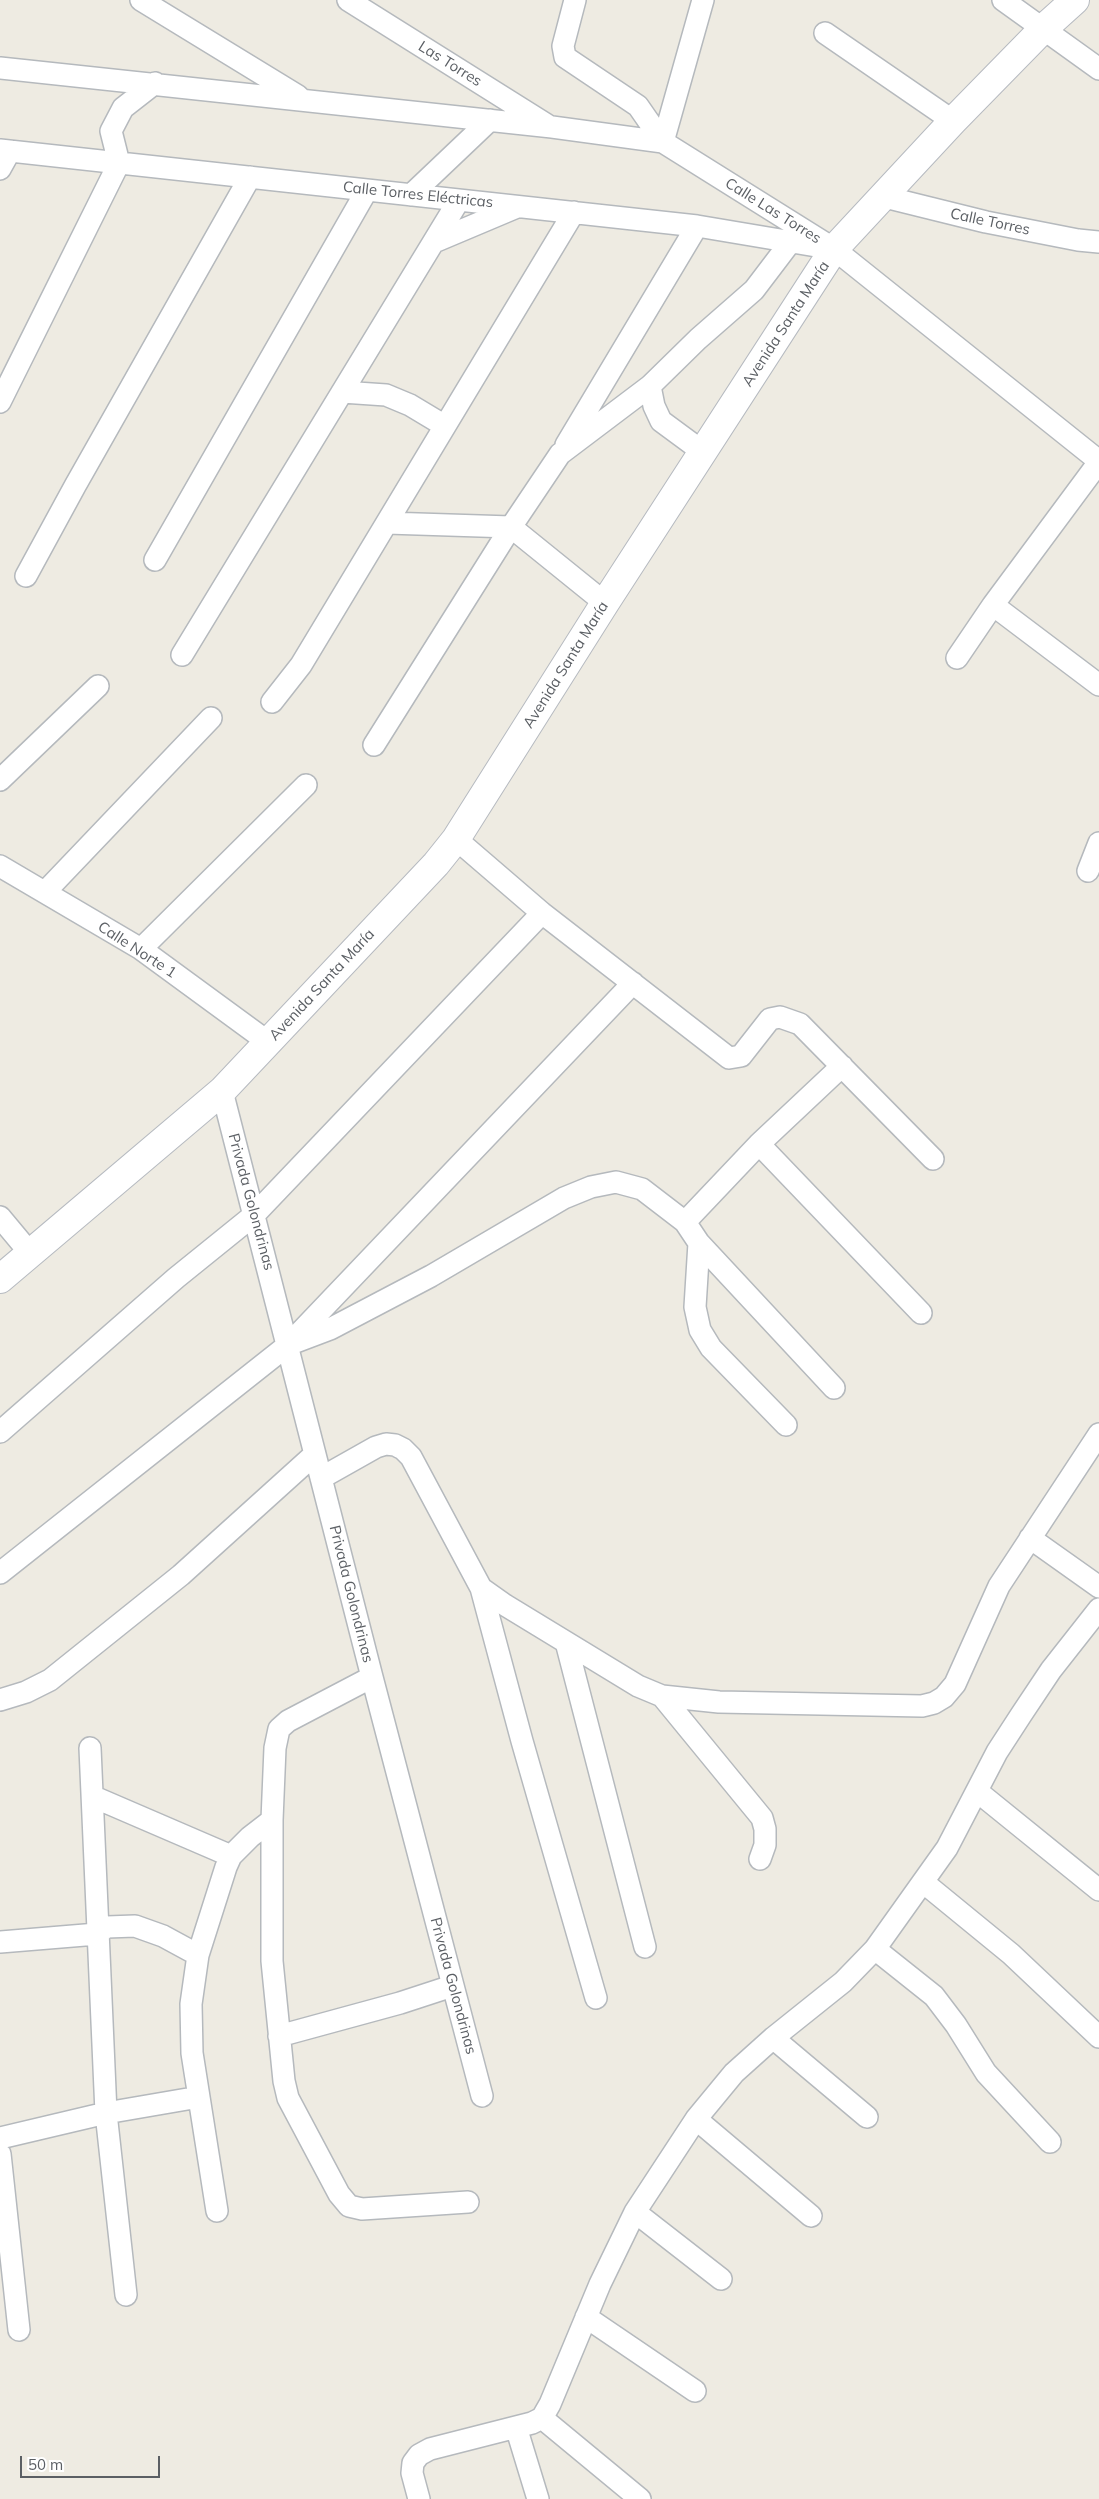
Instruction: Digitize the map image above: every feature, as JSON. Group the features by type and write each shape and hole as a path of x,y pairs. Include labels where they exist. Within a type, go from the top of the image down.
{"main road":[{"name":"Avenida Santa María","path":"0,1279 222,1092 436,864 456,840 605,603 834,249 881,196 953,121 1044,28 1075,0"}],"street":[{"path":"141,0 304,100"},
{"name":"Las Torres","path":"348,0 552,127"},
{"name":"Calle Las Torres","path":"575,0 562,46 565,57 638,106 663,142 834,249 1099,461"},
{"path":"0,68 490,120 663,142 703,0"},
{"path":"1002,0 1044,28 1099,69"},
{"path":"825,33 953,121"},
{"path":"0,402 119,163 111,131 123,108 155,83"},
{"path":"410,195 490,120"},
{"name":"Calle Torres Eléctricas","path":"3,157 119,163 574,212 697,226 792,240 834,249"},
{"path":"26,576 250,177"},
{"path":"155,560 368,190"},
{"name":"Calle Torres","path":"881,196 986,222 1078,240 1099,242"},
{"path":"182,655 460,200"},
{"path":"434,242 518,206"},
{"path":"272,702 301,665 574,212"},
{"path":"374,745 510,526 560,454 697,226"},
{"path":"560,454 650,386 698,339 754,290 792,240"},
{"path":"650,386 654,406 661,421 703,452"},
{"path":"342,392 386,395 410,405 445,426"},
{"path":"957,658 993,605 1099,461"},
{"path":"386,523 510,526 605,603"},
{"path":"993,605 1099,684"},
{"path":"0,780 98,686"},
{"path":"45,892 211,718"},
{"path":"141,949 306,785"},
{"path":"456,840 542,913 729,1058 741,1056 770,1019 780,1017 800,1024 933,1159"},
{"path":"1088,871 1099,844"},
{"name":"Calle Norte 1","path":"0,866 141,949 268,1042"},
{"path":"0,1432 176,1278 254,1215 542,913"},
{"path":"0,1573 288,1344 633,983"},
{"path":"685,1222 759,1144 842,1066"},
{"name":"Privada Golondrinas","path":"222,1092 482,2096"},
{"path":"759,1144 922,1313"},
{"path":"288,1344 330,1329 431,1276 564,1198 591,1187 616,1182 642,1189 685,1222 699,1243 834,1388"},
{"path":"0,1217 30,1253"},
{"path":"699,1243 694,1307 700,1330 711,1348 786,1425"},
{"path":"482,1588 505,1606 638,1686 662,1696 719,1702 882,1707 922,1706 934,1703 944,1697 955,1684 999,1586 1099,1434"},
{"path":"321,1478 376,1447 386,1444 395,1445 402,1449 411,1457 482,1588 522,1741 596,1998"},
{"path":"0,1700 26,1692 50,1680 181,1575 315,1454"},
{"path":"1030,1538 1099,1587"},
{"path":"419,2499 412,2473 413,2462 419,2455 430,2449 516,2427 542,2418 550,2404 586,2317 635,2212 696,2119 734,2073 773,2038 843,1982 875,1949 947,1848 978,1792 997,1752 1051,1670 1099,1609"},
{"path":"566,1642 645,1947"},
{"path":"372,1677 288,1721 279,1729 275,1748 272,1820 272,1961 284,2081 288,2098 339,2194 349,2206 362,2209 468,2202"},
{"path":"662,1696 762,1818 766,1829 765,1845 760,1859"},
{"path":"90,1748 94,1797 97,1934 106,2113 126,2295"},
{"path":"978,1792 1099,1890"},
{"path":"94,1797 231,1856"},
{"path":"217,2211 198,2098 191,2029 191,2004 198,1955 213,1903 231,1856 250,1837 272,1820"},
{"path":"923,1882 1012,1954 1099,2037"},
{"path":"0,1942 97,1934 107,1927 135,1926 163,1936 198,1955"},
{"path":"875,1949 934,1996 956,2025 986,2073 1050,2142"},
{"path":"279,2036 382,2009 452,1986"},
{"path":"773,2038 867,2118"},
{"path":"0,2138 106,2113 198,2098"},
{"path":"696,2119 811,2216"},
{"path":"0,2154 19,2330"},
{"path":"635,2212 721,2279"},
{"path":"586,2317 695,2391"},
{"path":"542,2418 640,2499"},
{"path":"516,2427 538,2499"}]}
